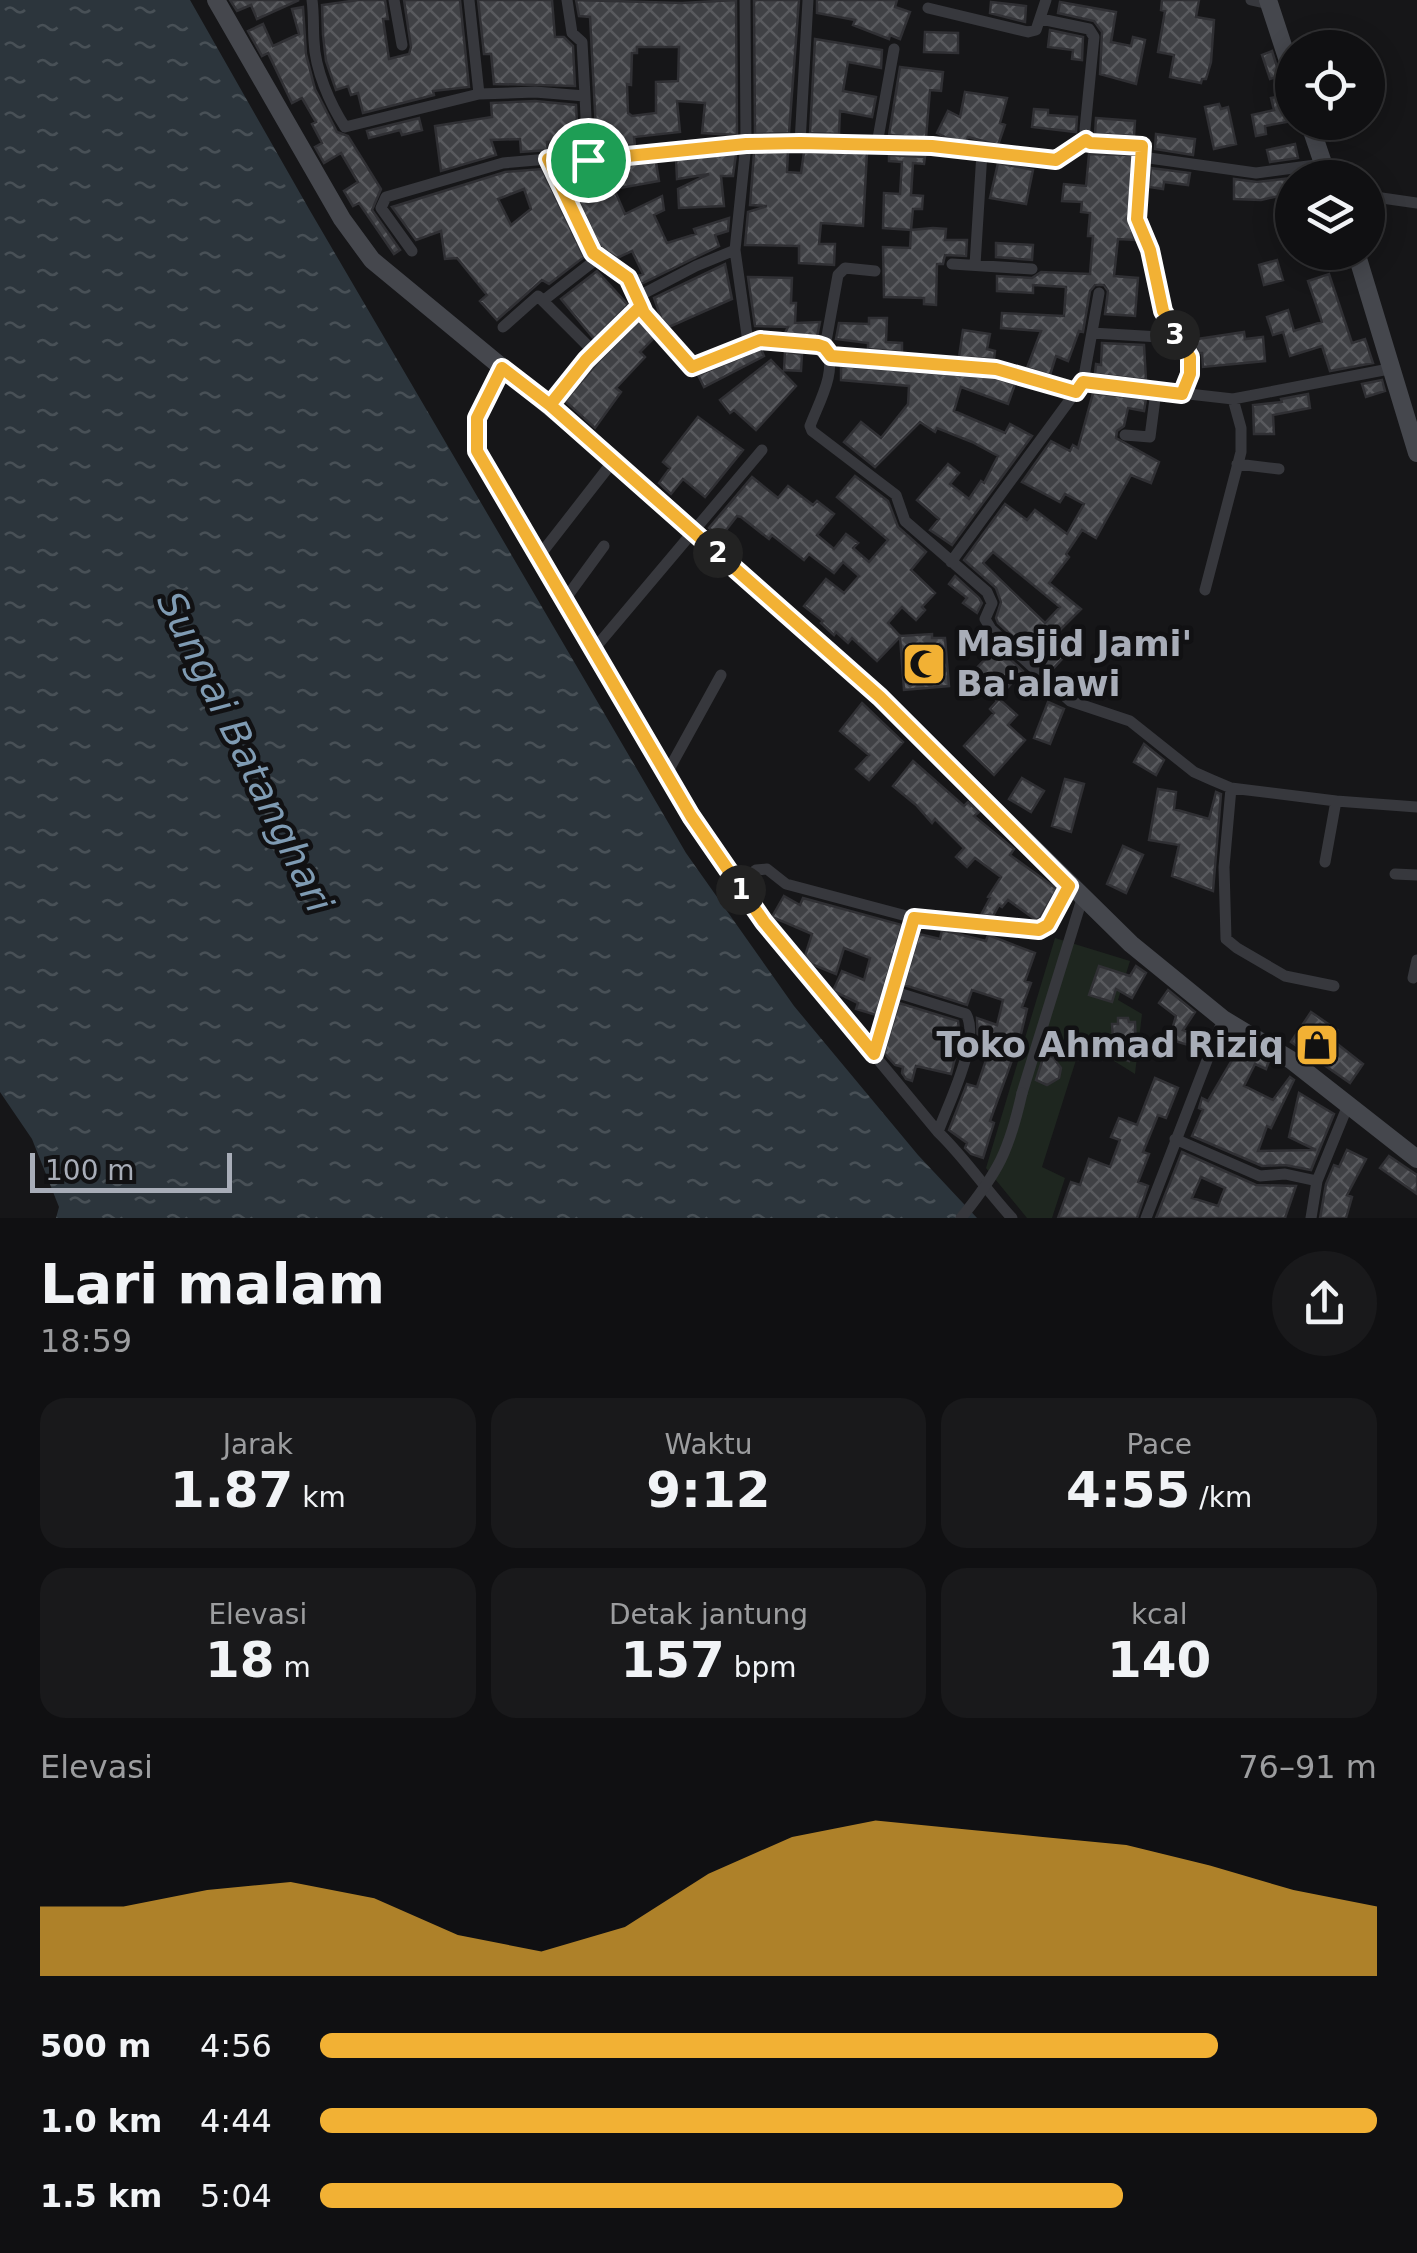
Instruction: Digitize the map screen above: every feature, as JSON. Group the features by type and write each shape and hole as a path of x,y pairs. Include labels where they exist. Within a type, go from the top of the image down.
{"street":[{"path":"216,0 356,241 390,276 550,405 880,697 1075,892 1223,1019 1291,1060 1417,1159"},
{"path":"312,0 314,46 345,127 479,94 535,92 585,96"},
{"path":"394,0 402,44"},
{"path":"469,0 479,94"},
{"path":"568,0 572,32 582,42 588,160"},
{"path":"745,0 746,144 736,250 748,342"},
{"path":"800,143 808,0"},
{"path":"928,8 1028,32 1036,30 1046,0"},
{"path":"1263,1 1275,31"},
{"path":"1040,19 1089,29 1094,37 1086,140"},
{"path":"878,144 894,49"},
{"path":"412,252 381,208 386,198 502,163 800,143 932,146 1056,160 1086,140"},
{"path":"1086,140 1142,146 1137,219 1150,250 1160,300 1190,357 1190,374 1182,394"},
{"path":"975,265 982,152"},
{"path":"1142,156 1256,174 1275,173"},
{"path":"548,159 598,258 628,278 644,313 692,367 760,340 828,352 996,369 1079,387 1233,399 1389,369"},
{"path":"1385,198 1417,203"},
{"path":"550,405 639,301 696,266 736,250"},
{"path":"544,300 598,258"},
{"path":"952,264 1032,269"},
{"path":"876,270 845,268 838,275 828,352 830,367 810,426 896,495 905,521 990,597 992,603 984,620 991,629 1061,694 1081,706 1130,721 1194,772 1232,788 1417,807"},
{"path":"1361,270 1417,454"},
{"path":"951,562 1079,387 1099,293"},
{"path":"503,326 536,296 594,352"},
{"path":"1092,333 1178,338"},
{"path":"502,368 477,418 477,451 667,774 764,922 938,1132 969,1162 988,1193 1012,1218"},
{"path":"1125,435 1150,436 1156,391"},
{"path":"1205,590 1238,464 1241,438 1233,399"},
{"path":"594,648 762,450"},
{"path":"540,555 614,460"},
{"path":"1238,464 1279,468"},
{"path":"566,598 604,546"},
{"path":"667,774 721,675"},
{"path":"1232,788 1224,867 1226,939 1285,976 1334,986"},
{"path":"1325,862 1336,801"},
{"path":"736,884 756,870 767,869 786,884 914,918 1039,930 1048,925 1075,892"},
{"path":"1394,874 1417,875"},
{"path":"961,1218 1001,1164 1012,1137 1075,892"},
{"path":"874,1054 914,918"},
{"path":"1413,978 1417,960"},
{"path":"892,991 966,1014 971,1022 968,1048 938,1132"},
{"path":"1146,1218 1223,1019"},
{"path":"1311,1218 1317,1182 1348,1105"},
{"path":"1175,1139 1260,1176 1285,1174 1317,1182"}],"shaded area":[{"path":"1055,938 1130,961 1118,1000 1142,1014 1135,1074 1082,1041 1042,1167 1065,1178 1052,1218 1027,1218 986,1168"}],"water":[{"name":"Sungai Batanghari","path":"0,0 190,0 686,853 794,1006 918,1155 977,1218 56,1218 59,1207 32,1139 0,1092"}],"building":[{"path":"230,0 299,0 257,19 251,5 237,11"},
{"path":"385,0 388,19 383,19 389,59 409,54 411,47 404,0 460,0 469,87 433,91 434,95 363,113 358,93 351,95 348,86 336,90 326,61 323,35 322,5"},
{"path":"478,0 552,0 555,37 564,37 573,46 575,86 494,84 491,54 484,54"},
{"path":"576,0 736,0 737,135 702,133 705,103 677,101 680,132 634,137 635,145 597,149 590,17 579,16","holes":["637,47 679,47 678,81 656,82 656,113 632,116 628,113 627,84 631,85 632,53 637,53"]},
{"path":"754,0 799,0 789,133 755,134"},
{"path":"817,0 897,0 895,7 910,12 900,39 890,35 889,39 853,25 855,20 817,13"},
{"path":"1162,0 1199,0 1196,17 1214,20 1211,62 1201,83 1170,77 1174,55 1158,52 1165,11 1161,10"},
{"path":"991,2 1026,6 1025,22 990,13"},
{"path":"1060,2 1116,12 1111,42 1131,46 1133,37 1145,40 1136,84 1100,74 1102,32 1094,21 1058,13"},
{"path":"303,7 306,54 315,89 337,132 348,136 381,189 372,210 400,250 394,254 359,203 353,206 344,191 358,182 341,153 324,163 315,147 322,143 312,124 316,122 302,98 292,103 268,53 262,56 248,31 263,24 273,46 299,34 292,9"},
{"path":"1050,30 1083,37 1082,60 1072,59 1073,50 1048,47"},
{"path":"925,32 958,33 958,53 924,52"},
{"path":"815,39 882,50 881,68 848,62 843,91 876,97 872,117 840,111 839,134 810,133"},
{"path":"1272,51 1275,78 1270,79 1262,55"},
{"path":"900,67 943,72 941,91 930,90 926,138 889,135"},
{"path":"965,92 1007,98 1000,123 1005,125 998,145 968,137 966,142 951,140 937,133 948,111 960,117"},
{"path":"1275,97 1275,124 1265,126 1266,134 1256,136 1252,115 1274,110 1271,98"},
{"path":"535,101 576,105 578,140 547,142 548,150 521,152 520,139 491,140 496,155 441,171 435,126 492,117 491,103"},
{"path":"1219,104 1221,109 1228,107 1236,144 1214,149 1205,107"},
{"path":"1034,109 1048,110 1048,115 1077,117 1076,132 1032,127"},
{"path":"419,118 422,130 402,135 400,130 369,138 367,131"},
{"path":"1096,118 1135,121 1134,136 1095,134"},
{"path":"1156,134 1195,139 1193,155 1155,149"},
{"path":"1295,144 1298,158 1270,162 1267,150"},
{"path":"788,152 787,172 801,173 804,152 867,153 863,226 821,223 819,244 835,244 834,265 799,263 799,246 745,245 748,212 767,206 750,205 754,153"},
{"path":"736,154 733,176 721,176 724,206 679,208 678,189 709,174 677,179 676,159"},
{"path":"1089,154 1133,155 1128,218 1135,240 1118,239 1114,276 1138,278 1135,316 1105,314 1108,291 1104,285 1095,285 1090,291 1083,332 1079,331 1068,361 1056,356 1050,375 1027,368 1041,331 1001,328 1002,313 1064,316 1066,287 1033,285 1033,293 997,291 997,276 1032,278 1041,272 1090,274 1090,213 1081,212 1082,202 1062,201 1064,184 1086,186"},
{"path":"889,155 925,157 924,164 913,163 911,195 923,196 922,209 913,209 911,230 883,228 884,193 900,194 902,162 889,161"},
{"path":"656,162 659,181 614,189 625,214 662,196 664,210 654,215 667,243 729,218 728,231 715,235 719,246 641,284 638,276 643,274 632,251 617,258 600,247 567,177 597,168"},
{"path":"998,163 1033,170 1026,204 990,198"},
{"path":"1151,168 1190,173 1188,185 1164,182 1163,189 1149,187"},
{"path":"542,169 584,257 549,284 542,280 497,320 480,301 487,295 457,258 445,259 441,231 416,240 392,207 505,172","holes":["524,189 531,209 511,225 498,199"]},
{"path":"1234,179 1275,180 1275,197 1234,199"},
{"path":"946,229 945,240 967,240 966,256 945,255 943,264 937,264 936,305 924,304 924,298 884,297 883,247 910,248 911,230"},
{"path":"996,243 1033,245 1032,260 996,257"},
{"path":"1275,261 1275,270 1280,270 1283,280 1264,285 1259,265"},
{"path":"725,264 732,299 669,327 654,298"},
{"path":"597,271 628,305 594,339 561,299"},
{"path":"1329,274 1352,343 1365,339 1373,363 1330,371 1322,346 1290,356 1283,332 1273,335 1267,317 1288,310 1294,331 1322,322 1308,281"},
{"path":"748,277 792,278 795,323 820,322 817,337 785,333 788,327 755,326"},
{"path":"869,318 887,318 886,342 902,343 902,352 868,349 868,343 836,339 839,323 869,324"},
{"path":"639,321 654,338 640,352 645,357 616,388 621,392 595,428 565,401"},
{"path":"963,330 990,334 987,349 995,351 994,359 959,357"},
{"path":"1244,332 1245,339 1263,337 1265,361 1203,367 1202,353 1191,340"},
{"path":"1102,343 1144,345 1146,380 1095,374 1096,364 1101,365"},
{"path":"761,349 764,356 704,387 698,375"},
{"path":"785,352 802,354 801,371 784,370"},
{"path":"771,360 796,386 756,430 734,410 730,413 720,400"},
{"path":"841,366 995,378 1015,384 1008,404 961,387 954,411 1005,433 1010,424 1032,436 952,545 930,530 939,519 917,500 948,464 959,473 950,484 969,499 981,481 984,483 998,456 937,428 935,432 920,422 875,467 844,442 861,422 881,438 908,404 909,386 841,380"},
{"path":"1382,380 1385,391 1366,397 1362,384"},
{"path":"1093,393 1146,399 1144,411 1128,408 1116,438 1159,462 1151,483 1131,475 1096,538 1082,530 1066,554 1069,557 1049,583 1081,609 1056,634 1072,648 1051,671 998,623 1001,602 996,588 964,560 1005,504 1027,520 1035,510 1067,534 1084,504 1065,494 1060,502 1022,482 1051,441 1070,451 1073,445 1078,448","holes":["993,552 1060,607 1045,623 983,563"]},
{"path":"1308,394 1310,408 1273,415 1274,434 1254,434 1253,405"},
{"path":"698,417 743,450 705,497 683,479 671,494 659,483 670,468 663,462"},
{"path":"855,476 888,501 898,527 926,552 911,570 935,593 916,620 902,607 888,623 900,636 932,634 932,638 945,638 949,686 904,690 900,637 877,661 852,638 848,643 836,632 834,635 804,606 826,579 844,593 859,576 843,562 834,573 809,554 804,560 741,517 737,516 720,538 709,528 752,477 778,498 788,486 813,505 817,501 834,514 817,535 834,549 846,534 858,543 853,548 869,562 888,540 837,497"},
{"path":"955,576 982,603 977,613 963,603 967,598 949,584"},
{"path":"997,647 1023,671 996,700 969,676"},
{"path":"999,699 1017,715 1008,725 1025,740 994,775 964,746 994,713 990,709"},
{"path":"1048,702 1064,709 1050,744 1034,738"},
{"path":"862,703 903,742 869,780 856,769 869,755 840,731"},
{"path":"1144,744 1164,760 1156,775 1134,762"},
{"path":"913,761 964,806 968,802 979,812 974,816 1014,849 1010,855 1057,889 1040,918 1036,920 1008,900 1002,907 999,905 993,916 981,915 1001,877 975,858 967,867 956,857 964,848 893,786"},
{"path":"1022,778 1044,791 1031,812 1009,799"},
{"path":"1065,779 1084,784 1071,832 1052,826"},
{"path":"1158,789 1176,792 1174,809 1209,819 1216,792 1221,794 1213,891 1172,876 1179,845 1149,840"},
{"path":"1123,846 1143,855 1126,893 1107,884"},
{"path":"784,896 800,905 803,898 902,925 876,1015 856,1009 858,1003 833,991 842,971 864,980 870,958 844,948 836,974 811,964 805,956 812,934 772,917"},
{"path":"942,930 986,941 988,935 1035,953 1025,981 1031,983 1022,1007 1027,1009 1020,1038 990,1121 994,1123 983,1158 971,1154 965,1148 967,1143 949,1130 967,1084 977,1087 989,1051 978,1047 977,1018 997,1025 1003,1000 972,990 967,1005 904,985 919,934 940,939"},
{"path":"1099,966 1130,976 1136,966 1146,973 1132,998 1116,989 1112,1002 1089,995"},
{"path":"1168,990 1195,1012 1183,1030 1198,1035 1195,1047 1175,1041 1166,1050 1176,1016 1159,1003"},
{"path":"899,1003 958,1021 960,1039 951,1074 916,1066 912,1081 902,1073 903,1067 895,1065 884,1053"},
{"path":"1311,1012 1337,1030 1331,1039 1363,1064 1350,1083 1291,1042"},
{"path":"1118,1018 1135,1022 1136,1047 1129,1061 1114,1054 1112,1024 1118,1024"},
{"path":"1227,1040 1269,1061 1266,1069 1255,1064 1244,1086 1273,1100 1290,1077 1294,1080 1271,1128 1267,1126 1258,1151 1316,1150 1289,1137 1299,1093 1334,1114 1311,1170 1262,1166 1192,1136 1203,1110 1199,1108 1202,1098 1208,1101 1235,1055 1223,1049"},
{"path":"1044,1055 1053,1057 1061,1068 1059,1078 1047,1085 1036,1080"},
{"path":"1155,1078 1178,1088 1166,1118 1158,1115 1143,1152 1149,1154 1138,1182 1148,1186 1137,1218 1058,1218 1071,1182 1080,1185 1089,1159 1110,1167 1120,1140 1111,1137 1119,1118 1137,1125"},
{"path":"1347,1150 1366,1159 1347,1195 1352,1197 1346,1218 1320,1218 1326,1184 1334,1165 1339,1167"},
{"path":"1182,1152 1256,1185 1296,1186 1285,1218 1156,1218","holes":["1201,1177 1225,1188 1218,1206 1192,1198"]},
{"path":"1389,1156 1417,1175 1417,1194 1380,1168"}],"place":[{"name":"Masjid Jami' Ba'alawi","path":"924,664"},
{"name":"Toko Ahmad Riziq","path":"1317,1045"}],"route":[{"path":"588,160 548,159 593,253 628,278 641,306 592,354 586,360 550,405 502,368 477,418 477,451 691,816 764,922 874,1054 914,918 1039,930 1048,925 1069,886 880,697 550,405 586,360 641,306 692,367 760,340 818,345 831,356 996,369 1076,392 1083,382 1182,394 1190,374 1190,357 1163,311 1150,250 1137,219 1142,146 1086,140 1056,160 932,146 746,144 588,160"}]}
